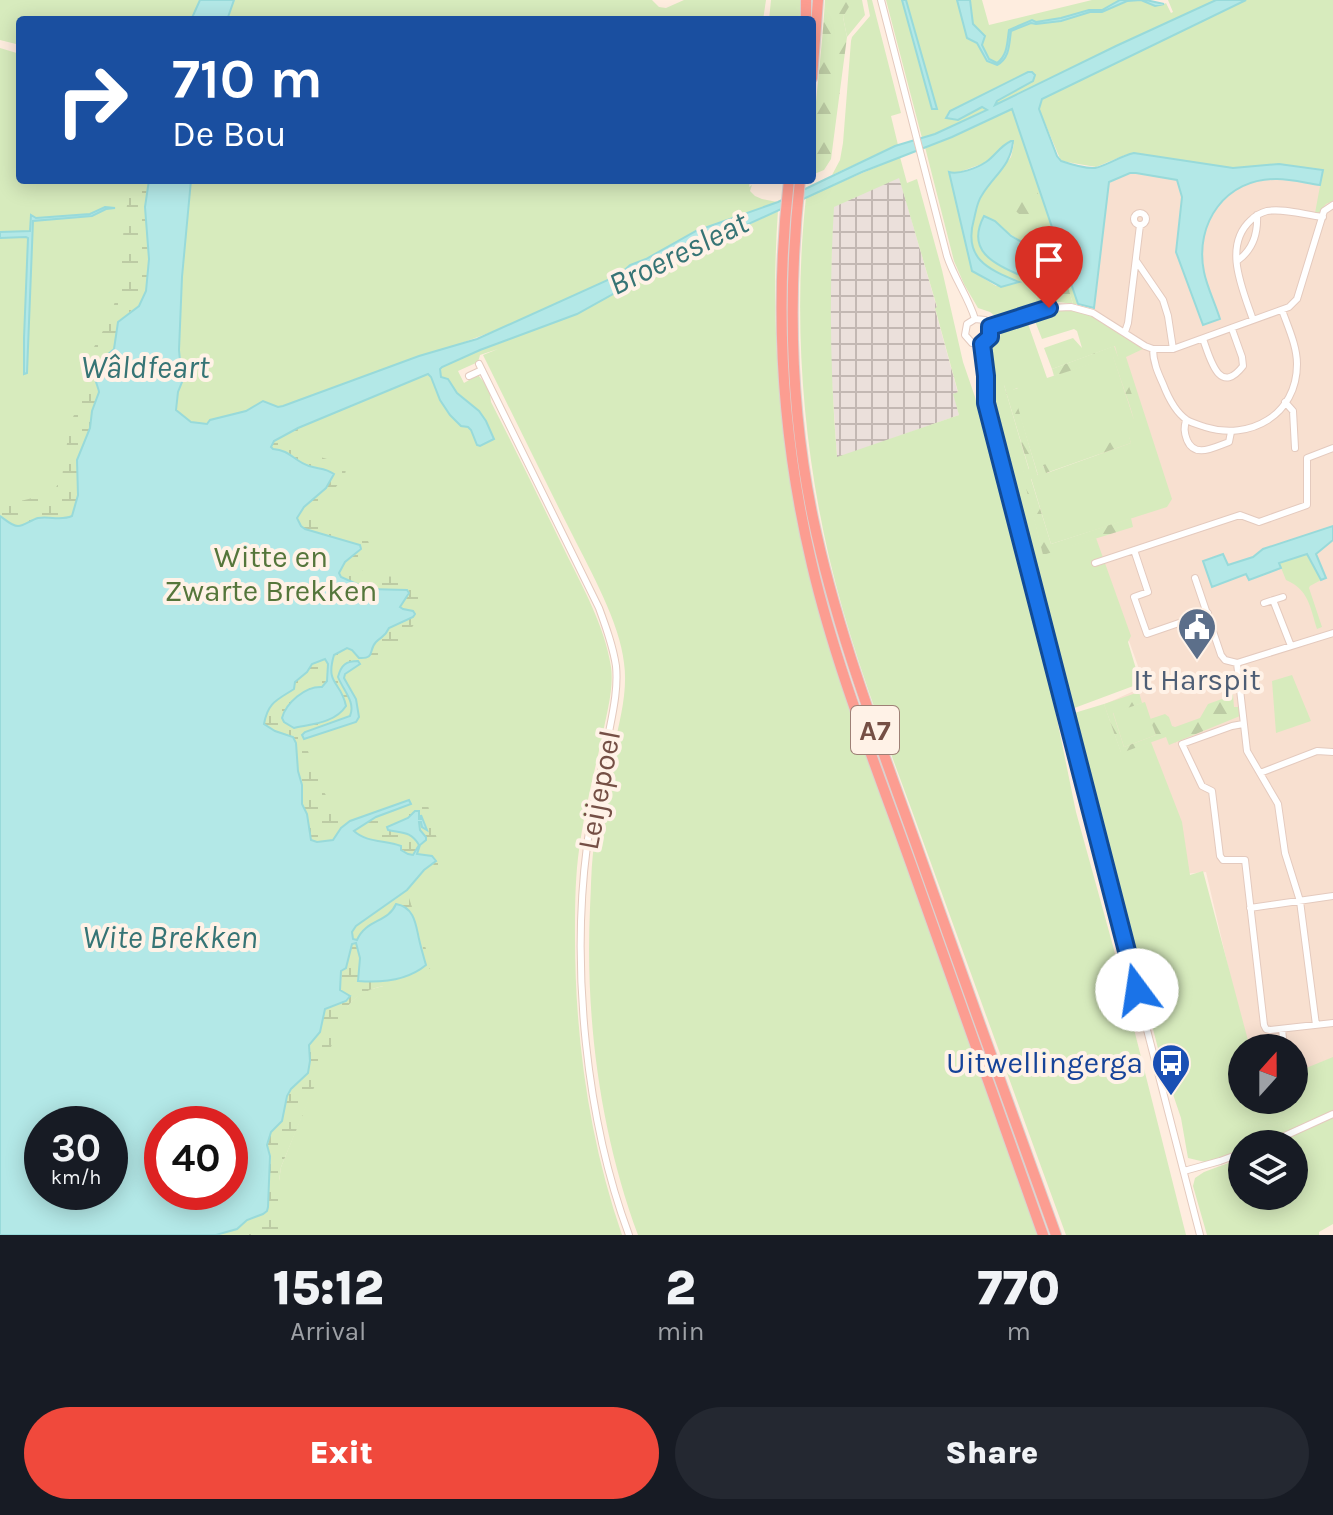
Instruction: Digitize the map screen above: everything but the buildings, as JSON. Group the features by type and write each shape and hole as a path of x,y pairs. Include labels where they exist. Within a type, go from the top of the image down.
{"highway":[{"path":"816,26 818,0"},
{"name":"A7","path":"788,184 781,275 785,407 796,487 812,566 863,730 1043,1235"},
{"name":"A7","path":"800,184 793,273 798,410 813,517 829,587 870,714 1056,1235"}],"street":[{"path":"881,0 949,262 975,319"},
{"path":"990,327 1038,310 1064,306 1093,313 1153,349 1173,349 1232,329 1293,304 1300,294 1324,211 1333,205"},
{"path":"1253,320 1237,261 1236,248 1244,226 1257,215 1268,211 1323,217"},
{"path":"1237,261 1250,249 1257,230 1257,215"},
{"path":"1125,332 1140,225"},
{"path":"1137,261 1163,300 1173,349"},
{"path":"1153,349 1154,362 1170,400 1186,420 1217,431 1248,430 1262,424 1281,408 1292,389 1297,361 1282,310"},
{"path":"975,319 985,320 990,327 990,337 982,344 972,343 965,335 967,324 975,319"},
{"path":"1203,339 1213,368 1228,378 1236,375 1243,366 1232,329"},
{"path":"982,344 989,418 1200,1235"},
{"name":"Leijepoel","path":"469,376 480,367 595,600 613,649 616,678 613,711 591,817 584,874 582,978 586,1043 598,1122 629,1235"},
{"path":"1285,402 1293,411 1295,448"},
{"path":"1186,420 1185,436 1190,447 1196,451 1229,442 1231,432"},
{"path":"1095,563 1240,515 1259,522 1307,505 1307,458 1333,448"},
{"path":"1134,550 1148,592 1134,597 1147,634 1208,613"},
{"path":"1195,578 1222,658 1229,662 1237,663 1333,633"},
{"path":"1264,603 1283,597"},
{"path":"1273,600 1291,646"},
{"path":"1237,663 1247,751 1278,804 1285,853 1300,901 1316,1025"},
{"path":"1243,724 1182,744 1202,786 1212,791 1220,856 1223,860 1245,860 1264,1025 1266,1029 1282,1029 1333,1023"},
{"path":"1260,773 1317,751 1333,752"},
{"path":"1250,908 1333,896"},
{"path":"1282,1029 1283,1034"},
{"path":"1298,1130 1333,1114"},
{"path":"1184,1171 1228,1158"}],"shaded area":[{"path":"1168,166 1333,177 1333,1060 1308,1068 1308,1034 1244,1034 1206,872 1184,874 1103,705 1145,686 1089,528 1113,350 1087,297 1101,173"},
{"path":"899,177 937,308 958,393 954,395 959,415 837,458 829,337 833,207"}],"green space":[{"path":"0,0 200,0 193,16 16,16 16,44 0,40"},
{"path":"234,0 652,0 659,7 666,8 684,0 766,0 764,16 228,16"},
{"path":"771,0 800,0 800,16 769,16"},
{"path":"825,0 853,0 843,17 847,37 831,159 824,170 816,173 816,107"},
{"path":"852,0 862,0 865,15 847,37 843,17"},
{"path":"867,0 872,0 901,113 891,116 898,145 832,175 840,160 843,143 851,41 870,16"},
{"path":"886,0 902,0 932,108 936,108 906,0 957,0 967,38 977,43 987,61 997,65 1008,53 1011,31 1032,23 1061,21 1090,12 1102,12 1127,1 1166,3 1171,13 1168,0 1216,0 994,106 997,101 1033,81 1032,72 1028,72 950,111 946,116 982,107 988,109 922,138"},
{"path":"970,0 982,0 989,25 1092,0 1120,0 1102,10 1036,22 1032,20 1009,30 1008,44 997,63 989,59 982,45 985,36 973,24"},
{"path":"1246,0 1333,0 1333,201 1315,213 1323,170 1279,164 1233,168 1134,153 1096,167 1061,161 1039,109 1042,99"},
{"name":"Witte en Zwarte Brekken","path":"0,48 16,53 16,184 188,184 187,217 191,184 749,184 749,187 752,185 750,191 755,196 777,202 696,231 630,265 625,272 607,282 459,344 461,358 741,229 743,236 743,228 778,210 775,269 779,384 793,497 819,610 835,666 1038,1235 638,1235 605,1115 590,991 593,853 623,705 624,663 617,631 603,597 483,355 498,349 480,355 478,362 458,371 464,383 478,375 489,388 491,402 592,606 604,636 611,667 610,700 578,858 576,975 586,1088 601,1162 622,1235 279,1235 281,1167 343,1014 359,995 396,983 349,994 343,1001 277,1160 276,1235 0,1235"},
{"path":"1013,109 1078,304 1073,304 1067,284 1040,285 1033,308 999,319 978,308 954,261 925,147","holes":["1014,144 1011,157 978,199 970,233 978,259 992,271 1017,281 996,286 972,271 949,173 987,162","981,221 995,222 1040,252 1024,277 988,258 979,243"]},
{"path":"900,157 907,183 917,179 1049,680 1076,812 1186,1235 1066,1235 874,708 829,557 812,468 802,378 800,287 806,197","holes":["899,178 958,392 953,394 959,415 837,457 831,332 834,207"]},
{"path":"130,184 148,184 146,291 139,305 121,318 117,326 116,344 77,460 78,495 72,516 38,518 15,526 0,515 0,491 12,503 45,495 55,489 62,477 70,423 85,393 89,356 109,320 119,289"},
{"path":"1036,188 1045,214 1025,217 1014,209"},
{"path":"1067,283 1073,304 1059,302 1033,308 1040,285"},
{"path":"1067,309 1090,315 1145,348 1126,357 1172,499 1167,507 1051,544 1031,478 1038,475 1012,390 1018,388 1004,385 1029,470 1023,472 1043,554 1096,538 1131,636 1128,642 1139,679 1136,685 1069,710 988,388 989,352 999,341 1003,326 1026,318 1047,378 1113,356 1134,420 1115,346 1052,369 1044,348 1073,338 1082,348 1074,329 1042,339 1033,316","holes":["1129,437 1131,443 1047,473 1043,466"]},
{"path":"1114,346 1141,419 1135,421 1113,357 1054,376 1052,369"},
{"path":"1008,382 1019,387 1013,390 1038,476 1031,479 1051,544 1131,518 1133,527 1043,555 1022,472 1029,469 1004,385"},
{"path":"298,428 297,442 302,448 346,469 345,475 314,516 315,522 364,537 369,547 361,567 363,573 368,576 408,577 418,586 422,597 416,620 391,651 364,666 358,661 346,663 340,684 351,703 350,716 303,735 317,776 332,804 341,812 361,817 349,822 333,839 324,843 311,840 307,814 302,805 296,743 293,737 264,724 266,716 272,705 295,686 312,664 326,659 327,681 322,687 301,694 284,709 336,684 332,670 334,655 347,648 360,658 368,657 389,629 413,617 408,610 400,607 408,596 404,589 372,588 341,577 339,573 345,562 357,553 352,542 316,534 300,525 300,512 333,477 328,470 307,466 286,451 271,447 274,441"},
{"path":"1129,436 1131,443 1046,473 1043,465"},
{"path":"1308,554 1321,580 1309,588 1322,627 1317,629 1308,600 1300,589 1286,580 1279,563"},
{"path":"1292,675 1311,721 1276,733 1272,681"},
{"path":"1139,692 1142,703 1113,713 1124,747 1156,735 1150,719 1165,714 1175,727 1200,718 1208,704 1233,695 1234,707 1239,707 1240,716 1169,745 1166,737 1121,753 1104,704"},
{"path":"1145,702 1156,735 1124,747 1113,712"},
{"path":"1104,704 1121,752 1151,742 1182,822 1190,875 1203,871 1246,1034 1228,1034 1228,1114 1308,1114 1308,1067 1333,1057 1333,1111 1292,1130 1228,1130 1228,1156 1205,1162 1188,1158 1181,1118 1160,1056 1071,714"},
{"path":"426,798 446,873 420,885 409,898 432,967 365,992 348,1006 281,1167 279,1235 216,1235 237,1229 253,1217 268,1192 268,1138 282,1121 287,1096 310,1062 309,1045 320,1032 325,1009 341,1003 348,994 340,990 341,971 346,968 352,944 356,943 360,958 358,982 398,977 421,969 423,950 415,918 396,904 392,912 378,919 357,940 353,939 352,932 407,890 424,870 434,864 432,856 417,855 426,840 420,830 421,821 422,827 427,830 422,817 419,820 419,812 388,830 413,838 419,846 414,855 391,843 362,836 354,830 376,817"},
{"path":"1333,1117 1333,1224 1319,1235 1207,1235 1193,1186 1195,1178 1228,1163 1228,1210 1308,1210 1308,1130 1305,1130"}],"water":[{"path":"200,0 234,0 228,16 193,16"},
{"path":"902,0 906,0 937,109 932,109"},
{"path":"957,0 970,0 973,24 985,36 982,45 989,59 997,63 1005,52 1009,30 1032,20 1036,22 1089,10 1102,10 1120,0 1141,0 1127,1 1102,12 1090,12 1061,21 1031,23 1011,31 1007,55 997,65 987,61 977,43 967,38"},
{"path":"1141,0 1146,0 1164,4 1155,6"},
{"name":"Wite Brekken","path":"1216,0 1246,0 1042,99 1039,109 1057,156 1061,161 1095,168 1134,153 1233,168 1279,164 1323,170 1320,185 1282,179 1259,181 1243,186 1218,207 1209,221 1202,254 1205,278 1220,319 1203,325 1176,252 1182,197 1177,180 1130,173 1109,182 1094,308 1078,304 1012,109 952,137 862,172 694,249 577,314 442,367 441,377 448,379 457,393 486,421 494,439 480,446 471,430 461,426 450,415 428,374 274,441 273,449 334,474 326,488 304,507 297,518 305,529 360,545 361,549 345,562 339,573 341,577 368,589 407,590 409,593 400,607 415,614 389,628 368,657 359,658 347,648 334,655 331,672 346,706 336,716 294,728 282,718 297,696 309,689 322,687 327,681 328,664 325,659 312,664 295,682 294,689 274,702 264,724 293,737 296,743 302,804 307,814 311,840 333,840 350,821 409,800 411,804 376,817 354,831 370,839 401,846 401,850 413,855 419,845 416,840 387,827 419,811 419,819 421,815 427,830 419,822 426,840 417,854 432,856 436,861 407,890 352,932 353,939 357,940 366,928 388,915 396,904 402,906 414,918 426,965 394,979 358,981 360,958 356,943 352,944 346,968 341,971 340,990 350,996 346,1001 325,1009 320,1032 309,1045 308,1073 291,1089 282,1121 271,1132 267,1145 270,1156 268,1207 263,1214 247,1220 237,1229 216,1235 0,1235 0,516 18,526 38,518 72,516 78,495 77,460 90,428 99,392 95,378 97,370 114,349 118,322 139,306 146,291 149,259 145,207 148,184 191,184 182,277 179,350 182,382 176,410 191,422 207,424 210,420 246,411 263,401 283,406 419,356 477,339 619,275 630,265 696,231 778,202 895,146 935,134 987,110 982,107 958,120 946,118 950,111 1028,72 1035,75 1033,81 995,105"},
{"path":"1011,141 1009,157 979,201 971,232 975,253 980,260 1019,282 1001,287 972,271 949,172 973,169"},
{"path":"105,207 115,208 92,216 33,221 27,373 24,374 28,238 0,238 0,232 30,231 31,215 36,218 90,214"},
{"path":"984,216 1040,252 1046,259 1045,267 1024,277 986,255 978,239"},
{"path":"1333,526 1333,540 1316,554 1326,578 1321,580 1307,554 1279,563 1281,568 1249,580 1246,574 1212,587 1203,561 1223,554 1228,565 1253,557 1263,549"},
{"path":"358,661 360,664 344,678 356,699 359,717 356,722 304,739 302,735 305,732 350,716 350,701 338,677 345,664"}],"place":[{"name":"It Harspit","path":"1197,661"},
{"name":"Uitwellingerga","path":"1171,1097"}],"route":[{"path":"1049,308 990,327 990,337 982,344 986,403 1137,990"}],"water label":[{"name":"Broeresleat","path":"678,253"},
{"name":"Wâldfeart","path":"145,367"}]}
